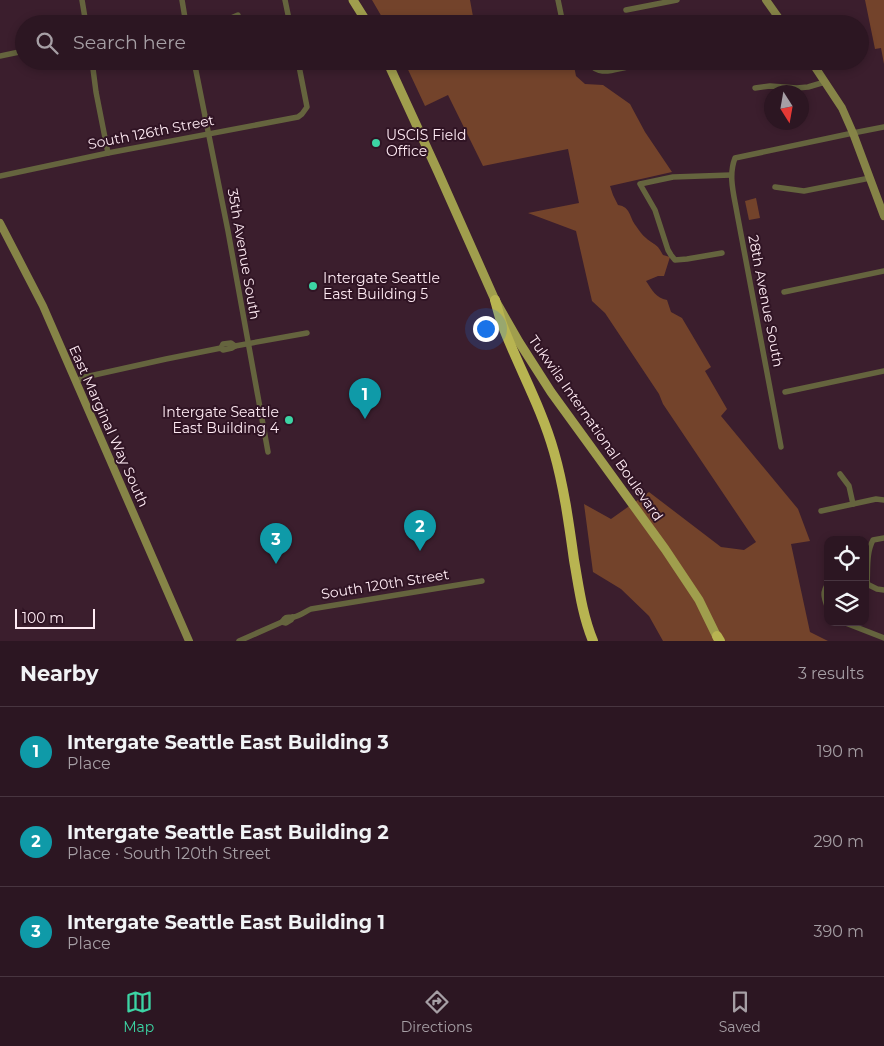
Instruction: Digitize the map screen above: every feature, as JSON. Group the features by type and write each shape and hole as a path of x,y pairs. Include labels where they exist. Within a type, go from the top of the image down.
{"highway":[{"path":"495,300 503,327 544,421 554,451 567,510 579,596 593,641"}],"main road":[{"path":"354,0 363,15"},
{"name":"Tukwila International Boulevard","path":"391,70 495,300 519,342 551,392 665,549 699,600 719,639"}],"street":[{"path":"82,0 84,15"},
{"path":"182,0 184,15"},
{"path":"285,0 288,15"},
{"path":"558,0 561,15"},
{"path":"626,10 677,0"},
{"path":"766,0 777,15"},
{"path":"0,56 15,53"},
{"path":"93,70 108,153"},
{"name":"35th Avenue South","path":"196,70 228,231 268,452"},
{"name":"South 126th Street","path":"0,176 108,153 298,117 307,107 300,70"},
{"path":"817,70 842,108 854,133 884,216"},
{"path":"755,88 770,86 808,87 825,82"},
{"path":"854,133 884,127"},
{"name":"28th Avenue South","path":"781,448 743,248 731,175 732,166 735,158 854,133"},
{"path":"722,253 687,260 675,260 668,250 656,210 640,184 673,177 731,175"},
{"path":"775,187 804,192 870,178"},
{"name":"East Marginal Way South","path":"0,223 40,299 189,641"},
{"path":"784,292 884,271"},
{"path":"76,381 88,376 166,359 307,333"},
{"path":"785,392 884,371"},
{"path":"840,474 849,486 853,504"},
{"path":"821,511 876,499 884,500"},
{"path":"866,581 870,545 873,540 884,538"},
{"name":"South 120th Street","path":"238,641 282,622 286,623 293,617 311,609 482,581"},
{"path":"869,585 876,589 884,590"},
{"path":"853,626 884,638"}],"shaded area":[{"path":"372,0 470,0 473,15 381,15"},
{"path":"865,0 884,0 884,64 881,48 875,49"},
{"path":"408,70 575,70 576,76 585,84 603,85 630,104 645,132 672,172 610,186 613,195 618,205 628,210 634,223 643,235 657,246 663,255 670,257 664,276 658,276 646,281 657,295 667,300 671,312 682,318 711,367 705,371 727,409 721,416 798,509 810,541 791,544 810,632 828,641 663,641 649,616 621,589 593,572 584,504 611,519 649,492 721,547 744,550 756,542 663,404 659,394 605,313 592,301 576,231 528,213 579,203 568,149 483,166 448,95 425,106"},
{"path":"756,198 760,218 749,220 745,201"}],"place":[{"name":"USCIS Field Office","path":"376,143"},
{"name":"Intergate Seattle East Building 5","path":"313,286"},
{"name":"Intergate Seattle East Building 3","path":"365,419"},
{"name":"Intergate Seattle East Building 4","path":"289,420"},
{"name":"Intergate Seattle East Building 2","path":"420,551"},
{"name":"Intergate Seattle East Building 1","path":"276,564"}]}
